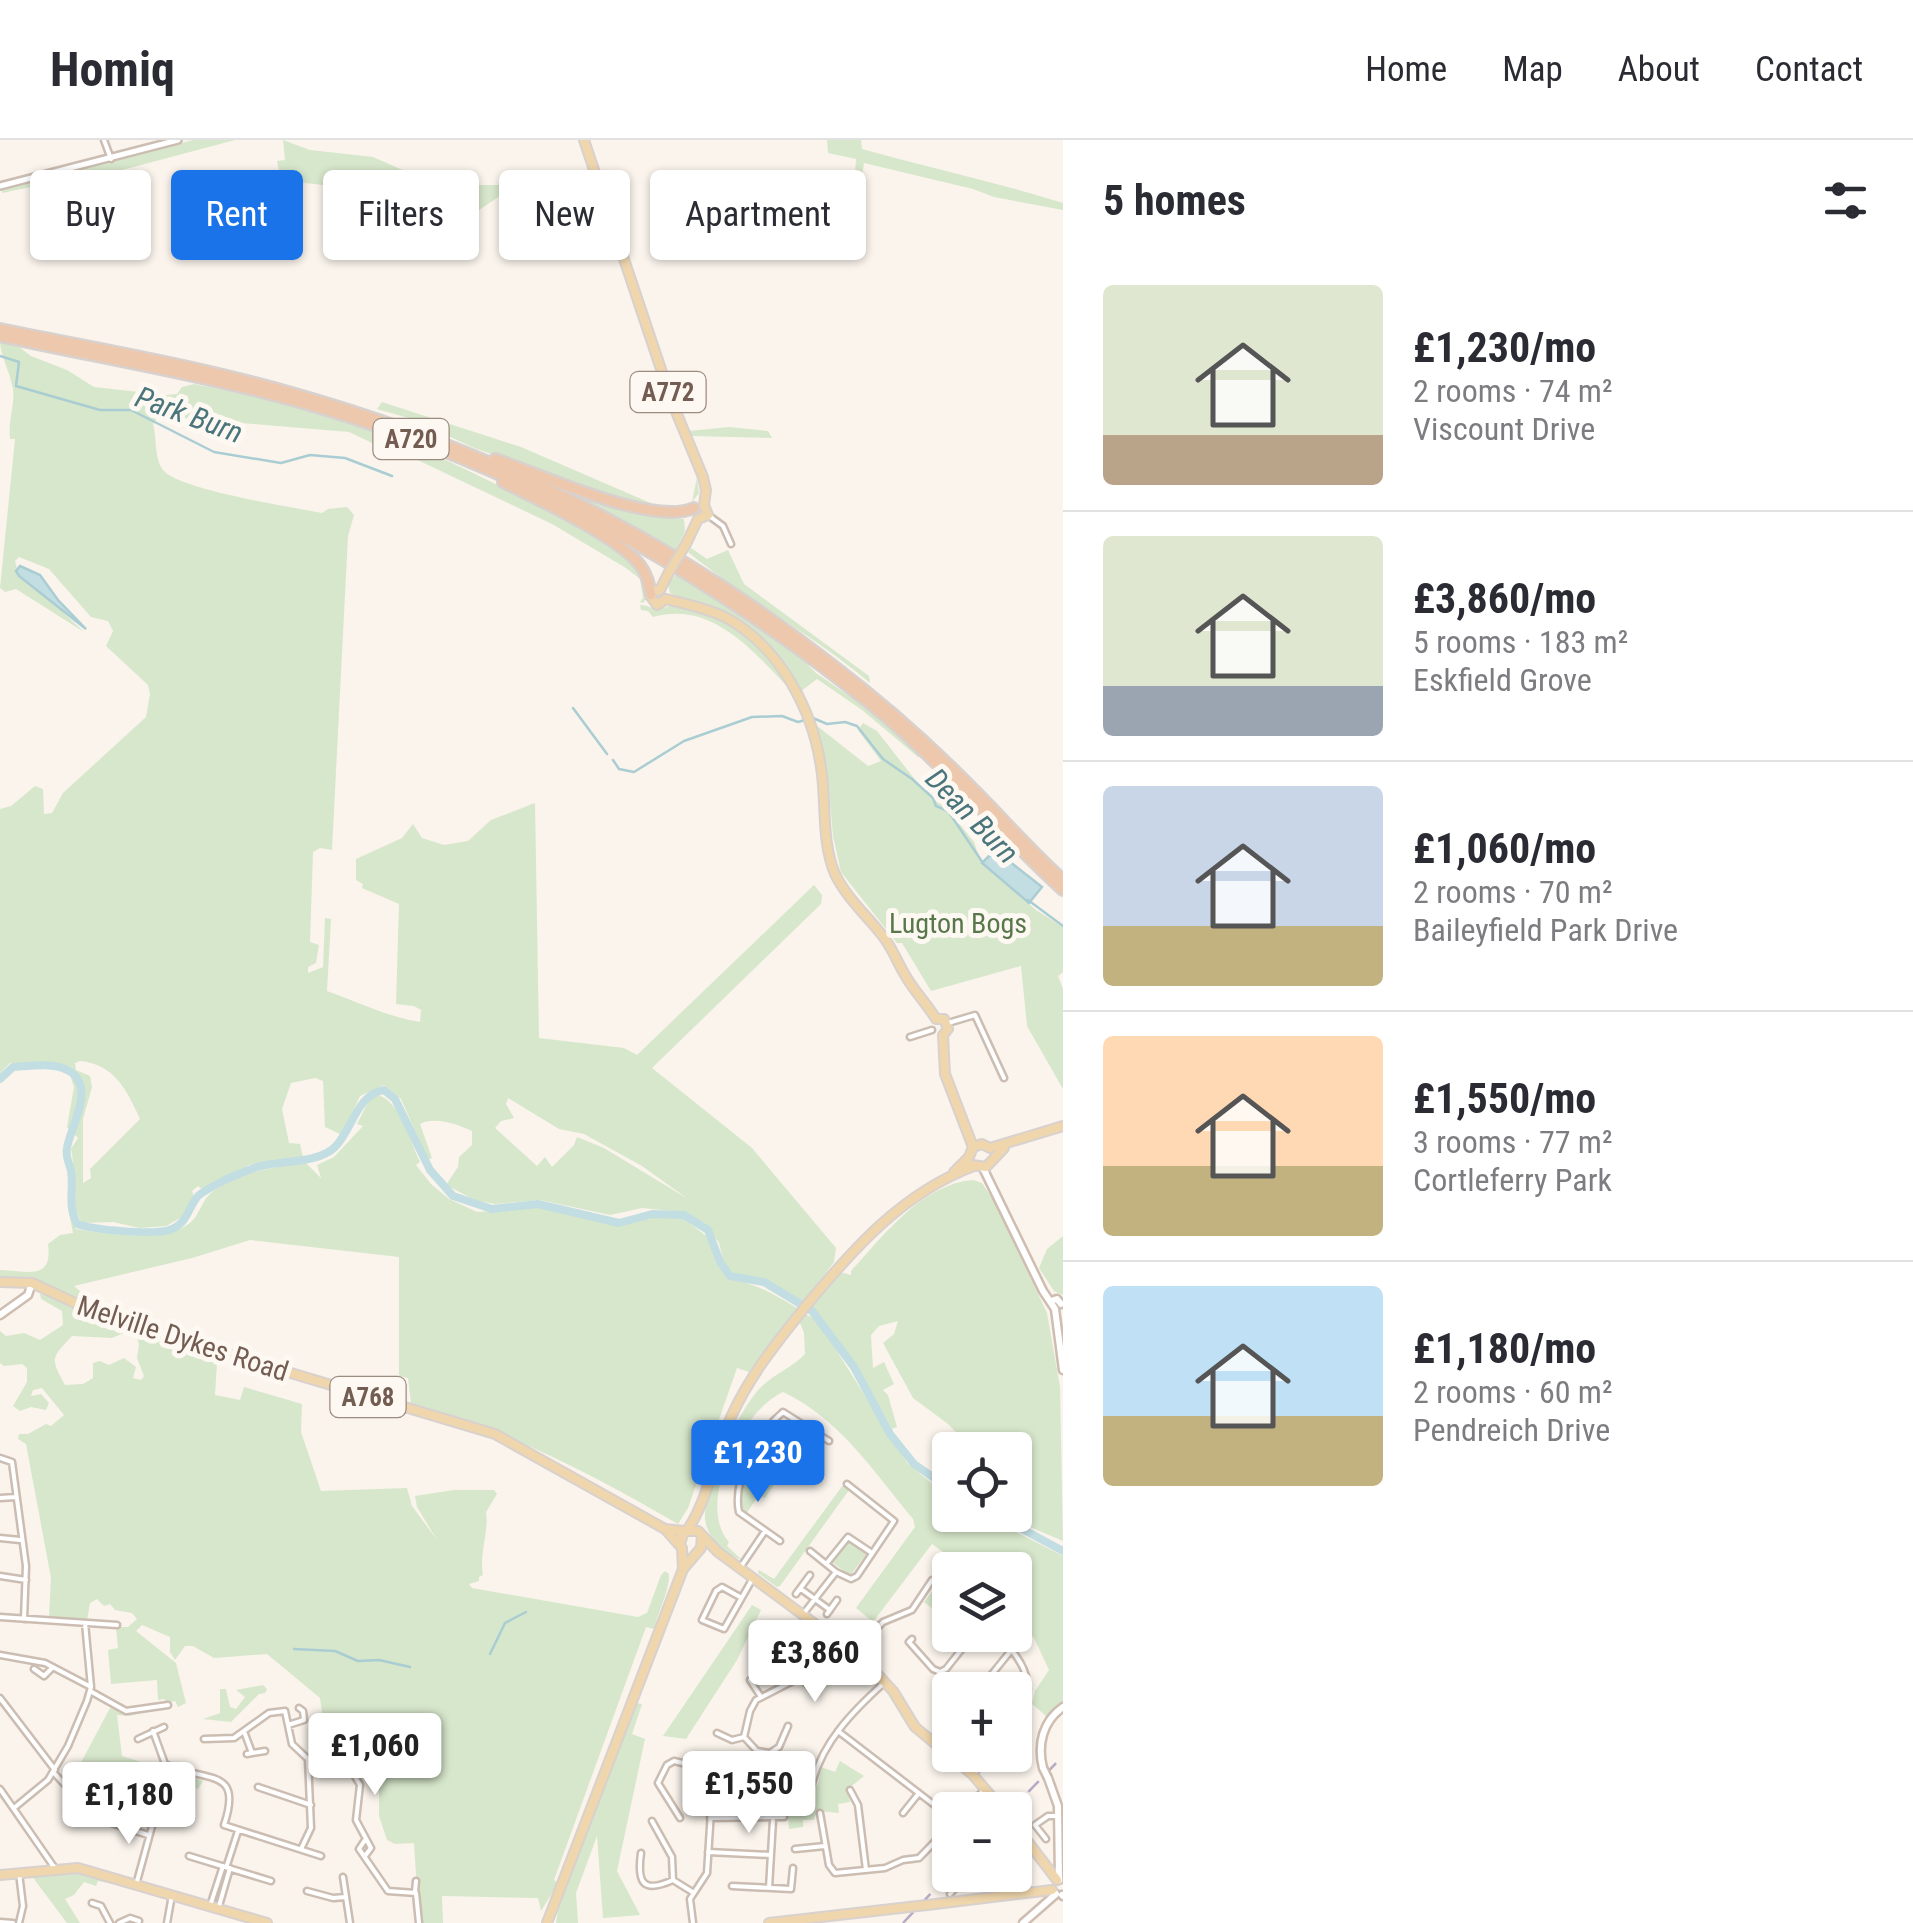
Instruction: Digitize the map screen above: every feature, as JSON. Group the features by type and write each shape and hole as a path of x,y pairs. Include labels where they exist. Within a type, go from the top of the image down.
{"highway":[{"name":"A720","path":"0,332 239,379 418,437 582,505 684,562 833,665 902,722 1063,880"},
{"path":"418,437 638,508 680,513 699,506"},
{"path":"418,437 596,533 636,561 656,592"},
{"name":"A720","path":"418,437 593,519 682,568 759,618 916,744 1063,890"}],"main road":[{"name":"A772","path":"584,140 672,402 703,477 706,490 694,515 698,519"},
{"name":"A772","path":"699,506 708,514"},
{"path":"708,514 698,519 656,592 655,604 666,600 722,616 756,638 781,668 808,719 819,756 826,838 837,878 885,938 904,974 936,1019"},
{"path":"936,1019 948,1023 942,1034"},
{"path":"936,1019 932,1030 942,1034"},
{"path":"942,1034 946,1074 969,1132 986,1161 994,1187 1043,1291 1058,1304 1063,1370"},
{"path":"950,1175 986,1161 1007,1145 1063,1126"},
{"path":"684,1569 681,1546 686,1530 698,1512 732,1415 766,1356 843,1261 906,1203 950,1175 976,1145"},
{"path":"969,1157 986,1161"},
{"name":"A768","path":"0,1282 32,1283"},
{"path":"1,1311 28,1294 32,1283"},
{"name":"Melville Dykes Road","path":"32,1283 110,1319 495,1434 665,1529 681,1546"},
{"path":"548,1923 684,1569 704,1542 698,1512"},
{"name":"Melville Dykes Road","path":"665,1529 686,1530"},
{"path":"686,1530 701,1534 718,1552 855,1652 885,1682 915,1727 988,1792"},
{"path":"681,1546 688,1552 718,1552"},
{"path":"1023,1923 1059,1894 1056,1796 1040,1752 1051,1717 1063,1707"},
{"path":"1032,1846 1060,1880"},
{"path":"0,1875 78,1868 267,1923"},
{"path":"770,1923 1059,1894"}],"street":[{"path":"104,140 111,159"},
{"path":"0,186 178,140"},
{"path":"708,514 723,526 730,544"},
{"path":"948,1023 974,1015 1004,1078"},
{"path":"910,1037 932,1030"},
{"path":"780,1541 741,1514 737,1502 748,1464 770,1425 785,1412 829,1442"},
{"path":"0,1458 12,1462 26,1580 24,1619"},
{"path":"810,1550 836,1572 854,1578 894,1522 851,1485"},
{"path":"0,1498 16,1497"},
{"path":"740,1568 765,1531"},
{"path":"827,1562 848,1537 872,1554"},
{"path":"0,1538 22,1540"},
{"path":"804,1613 836,1572"},
{"path":"810,1575 798,1592 814,1599 828,1612 837,1600"},
{"path":"0,1576 26,1580"},
{"path":"740,1597 722,1586 702,1620 724,1629 753,1578"},
{"path":"855,1652 883,1622 912,1610 932,1580"},
{"path":"0,1617 117,1625"},
{"path":"14,1808 40,1790 75,1732 91,1689 85,1622"},
{"path":"744,1737 750,1711 761,1697 787,1686 798,1676 828,1631"},
{"path":"912,1639 909,1642 940,1672 960,1652"},
{"path":"772,1641 788,1644 810,1659"},
{"path":"994,1672 1009,1652"},
{"path":"0,1655 53,1666 126,1711 168,1704"},
{"path":"34,1669 44,1676 53,1666"},
{"path":"798,1676 812,1688 827,1672"},
{"path":"750,1680 761,1697"},
{"path":"814,1781 822,1757 838,1731 885,1682"},
{"path":"0,1698 92,1816"},
{"path":"288,1725 304,1720 299,1708"},
{"path":"204,1739 234,1738 272,1712 286,1711 292,1744 308,1759 310,1831 302,1847"},
{"path":"744,1737 757,1751 770,1753 778,1747 788,1726"},
{"path":"138,1738 164,1727"},
{"path":"153,1731 166,1764 219,1781 228,1788 232,1802 224,1825 321,1856"},
{"path":"838,1731 932,1802"},
{"path":"717,1733 732,1740 744,1737"},
{"path":"245,1734 249,1753 265,1751"},
{"path":"677,1816 658,1782 667,1765 674,1761 695,1766 712,1778 706,1876 690,1902 693,1923"},
{"path":"354,1771 360,1788 356,1820 371,1850 365,1856"},
{"path":"258,1787 310,1805"},
{"path":"0,1789 51,1869"},
{"path":"983,1792 986,1789"},
{"path":"903,1812 920,1791"},
{"path":"852,1794 858,1805 866,1870"},
{"path":"81,1804 76,1810 78,1818 92,1816 148,1835"},
{"path":"820,1814 833,1872 866,1870 919,1858 932,1845"},
{"path":"1046,1840 1035,1825 1045,1817 1058,1816"},
{"path":"710,1818 784,1817"},
{"path":"136,1885 154,1819"},
{"path":"769,1888 773,1820"},
{"path":"652,1821 672,1857 673,1880"},
{"path":"214,1908 238,1831"},
{"path":"366,1840 358,1847 390,1892 415,1892"},
{"path":"796,1848 825,1846"},
{"path":"708,1852 771,1854"},
{"path":"641,1853 641,1882 649,1885 673,1880 694,1893"},
{"path":"189,1856 271,1881"},
{"path":"736,1888 791,1889 793,1868"},
{"path":"0,1922 16,1923 22,1906 19,1873"},
{"path":"344,1877 350,1923"},
{"path":"416,1881 418,1923"},
{"path":"306,1890 334,1898 346,1897"},
{"path":"169,1922 172,1895"},
{"path":"92,1903 101,1906 110,1923"},
{"path":"119,1923 130,1918 139,1921"}],"green space":[{"path":"193,140 235,140 122,170 78,170"},
{"path":"283,140 310,150 373,157 403,170 323,170 323,185 303,183 303,170 279,170 277,161 285,160"},
{"path":"827,140 861,140 862,149 1038,195 1063,203 1063,210 994,197 864,163 863,170 855,170 856,159 828,153"},
{"path":"30,183 30,187 2,190"},
{"path":"479,185 499,185 499,197 479,210"},
{"path":"0,340 14,343 31,356 67,370 94,387 166,395 177,394 182,387 194,384 292,406 376,431 448,461 577,525 636,568 646,588 643,603 640,579 552,524 405,454 349,432 159,416 153,424 160,465 173,477 212,491 322,513 347,507 354,515 348,536 332,850 320,848 313,852 310,942 319,945 316,963 308,967 308,973 323,967 325,918 331,919 327,991 420,1022 421,1010 396,1004 399,904 362,888 363,884 356,880 356,859 402,838 413,824 422,838 444,845 468,841 491,820 535,803 539,1038 624,1048 637,1055 814,885 822,895 821,904 652,1068 752,1148 836,1248 834,1262 804,1302 772,1283 737,1276 725,1267 719,1243 705,1223 682,1212 642,1208 610,1215 540,1200 495,1204 475,1200 446,1185 458,1167 459,1157 472,1145 472,1131 439,1121 420,1124 432,1158 428,1160 401,1099 384,1085 360,1096 342,1135 325,1127 323,1081 315,1078 291,1083 282,1109 289,1143 300,1144 303,1157 249,1165 203,1190 198,1186 192,1191 194,1196 182,1217 166,1226 82,1223 75,1205 71,1149 78,1138 67,1127 75,1071 51,1064 10,1063 0,1073 0,809 11,806 35,786 43,789 44,814 52,813 63,793 146,717 150,694 148,685 106,646 113,631 108,621 91,617 49,569 19,557 15,561 19,576 84,632 16,589 5,592 0,588 15,439 10,439 13,389","holes":["75,1063 102,1067 118,1080 140,1119 90,1169 91,1178 83,1183 83,1119 92,1087 90,1076 76,1070","508,1098 559,1129 584,1134 642,1166 688,1199 604,1148 577,1137 552,1167 545,1157 537,1166 495,1128 501,1121 514,1118 506,1104"]},
{"path":"382,402 521,447 662,508 692,502 687,508 654,509 474,448 412,419 377,409"},
{"path":"729,427 768,431 772,438 691,436 689,431"},
{"path":"697,477 699,493 692,502"},
{"path":"561,485 633,513 684,519 685,531 676,551 559,488"},
{"path":"691,548 707,559 728,550 744,584 869,676 870,683 710,569 688,552"},
{"path":"678,572 786,643 816,673 883,719 923,757 817,679 800,692 783,664 750,630 723,613 670,593 668,584"},
{"path":"640,605 655,609 674,605 695,608 730,622 759,645 791,690 748,647 714,623 675,614 653,617"},
{"name":"Lugton Bogs","path":"863,723 877,731 920,786 950,812 974,842 981,863 1036,910 1063,927 1063,972 1058,976 1063,989 1063,1089 1027,1026 1021,966 931,991 902,943 897,943 841,872 833,836 827,768 816,725 868,766 881,761 858,730"},
{"path":"378,1095 393,1105 420,1162 416,1165 449,1199 477,1212 540,1207 620,1225 652,1216 683,1218 710,1239 715,1260 723,1272 797,1308 749,1372 737,1368 688,1508 678,1524 548,1455 481,1426 411,1403 408,1378 399,1376 399,1257 250,1240 74,1286 96,1305 209,1343 217,1363 215,1395 240,1400 244,1387 302,1404 301,1432 321,1491 407,1488 412,1506 437,1540 417,1507 415,1496 454,1490 494,1490 497,1494 486,1512 483,1575 469,1584 472,1588 638,1617 647,1613 661,1575 665,1571 669,1574 654,1629 646,1627 554,1880 558,1883 541,1911 538,1898 442,1896 443,1923 419,1923 414,1843 395,1844 387,1840 379,1816 379,1768 374,1747 350,1732 325,1734 320,1698 267,1654 214,1658 193,1646 185,1646 175,1660 170,1652 170,1637 142,1625 136,1631 176,1663 186,1703 178,1707 175,1701 158,1700 157,1680 111,1684 108,1650 118,1648 116,1627 128,1627 137,1619 132,1613 115,1610 110,1604 104,1606 97,1599 90,1603 87,1621 49,1618 51,1578 26,1444 18,1439 19,1434 28,1434 46,1424 51,1426 64,1415 42,1388 33,1390 31,1396 41,1394 49,1403 46,1410 31,1407 20,1411 13,1406 27,1382 27,1368 22,1364 0,1363 0,1331 6,1336 24,1333 40,1340 63,1325 62,1311 41,1299 40,1294 44,1293 82,1312 88,1310 86,1305 37,1281 0,1278 0,1270 42,1269 49,1256 48,1244 60,1235 73,1233 70,1218 76,1229 88,1231 136,1236 168,1233 192,1221 207,1198 241,1176 306,1163 321,1178 317,1165 334,1157 363,1126 357,1124 369,1100","holes":["126,1332 136,1335 137,1358 144,1376 141,1380 133,1378 136,1367 124,1358 109,1365 93,1363 93,1378 83,1384 65,1385 55,1359 72,1336 112,1338"]},
{"path":"973,1180 982,1183 1047,1313 1060,1387 1063,1541 1032,1528 1032,1432 956,1432 913,1398 883,1343 894,1334 898,1321 879,1326 871,1335 873,1368 884,1362 894,1384 883,1390 897,1427 892,1429 857,1366 812,1307 840,1272 851,1275 890,1228 920,1201 954,1184"},
{"path":"1063,1236 1063,1295 1054,1291 1039,1268 1047,1249"},
{"path":"805,1314 825,1332 907,1463 932,1483 932,1532 1016,1532 1063,1556 1063,1704 1046,1716 1032,1704 1035,1691 1049,1670 1032,1636 1032,1552 943,1552 932,1544 873,1622 856,1608 915,1527 913,1519 839,1431 783,1392 752,1418 739,1437 720,1483 720,1525 729,1542 727,1546 742,1560 722,1549 712,1537 706,1522 707,1500 725,1447 752,1397 805,1354 799,1320"},
{"path":"750,1466 775,1482 765,1498 759,1495 746,1514 740,1497"},
{"path":"843,1485 849,1490 780,1586 758,1573 759,1570 774,1579"},
{"path":"849,1540 867,1553 850,1576 831,1561"},
{"path":"932,1591 932,1608 924,1602"},
{"path":"752,1605 761,1610 737,1660 686,1739 663,1736"},
{"path":"829,1638 865,1665 857,1672 837,1655 811,1685 804,1675"},
{"path":"263,1685 265,1693 259,1694 231,1722 203,1719 220,1713 220,1689 226,1689 230,1707 236,1709 245,1697 236,1690"},
{"path":"636,1703 642,1704 632,1734 645,1739 617,1871 640,1915 603,1918 597,1836 576,1893 578,1923 556,1923 559,1902"},
{"path":"161,1706 129,1716 117,1715 122,1756 203,1781 198,1789 147,1775 137,1801 156,1808 151,1819 104,1805 76,1772 110,1708 132,1713"},
{"path":"775,1760 795,1773 793,1787 804,1789 818,1785 821,1767 835,1772 840,1761 864,1776 848,1789 850,1802 838,1804 839,1813 817,1811 814,1820 803,1820 803,1827 789,1829 787,1802 763,1783 765,1766"},
{"path":"74,1871 116,1881 98,1881 96,1886 84,1882 74,1895 65,1899 80,1923 67,1923 34,1879 36,1875"}],"water":[{"path":"20,566 40,575 86,629 19,576 16,571"},
{"path":"995,850 1042,887 1029,903 982,863"}],"waterway":[{"name":"Park Burn","path":"0,356 19,362 16,386 100,410 131,410 214,452 281,463 310,455 345,458 392,476"},
{"name":"Park Burn","path":"573,708 607,754"},
{"name":"Park Burn","path":"613,760 619,769 634,772 684,741 752,717 805,720"},
{"name":"Dean Burn","path":"813,718 827,724 845,722 857,726 883,759 912,779 933,798 936,806 948,811 983,863"},
{"name":"Dean Burn","path":"1028,900 1063,926"},
{"path":"0,1079 13,1067 41,1065 67,1070 76,1077 80,1107 66,1154 74,1217 77,1224 85,1226 136,1232 169,1230 184,1220 198,1196 225,1180 261,1166 310,1159 328,1152 341,1140 367,1098 384,1090 395,1099 430,1170 453,1196 492,1209 538,1204 619,1223 652,1214 684,1215 708,1230 730,1276 764,1282 812,1311 854,1367 890,1434 914,1464 932,1476"},
{"path":"1028,1532 1063,1551"},
{"path":"490,1654 505,1623 526,1612"},
{"path":"294,1649 335,1651 358,1661 379,1660 410,1667"}],"railway":[{"path":"1028,1792 1063,1756"},
{"path":"903,1923 932,1892"}]}
